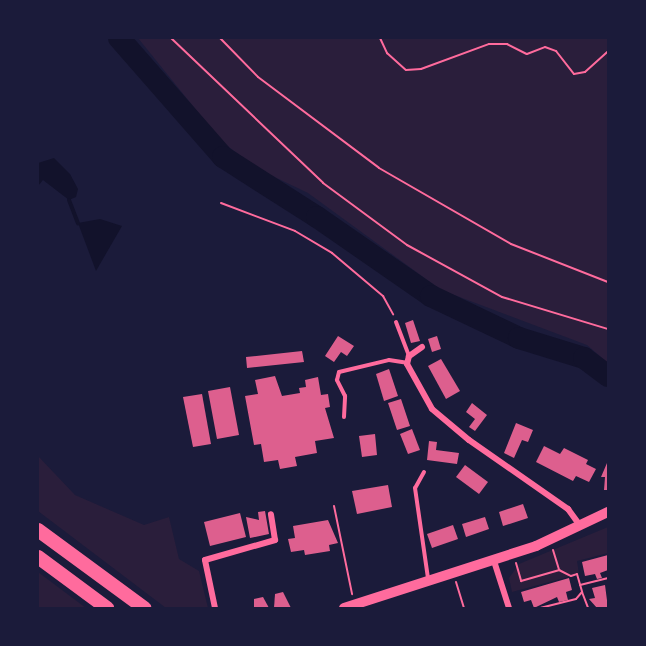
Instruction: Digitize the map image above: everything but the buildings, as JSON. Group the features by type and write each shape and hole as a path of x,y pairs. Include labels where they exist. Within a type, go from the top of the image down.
{"highway":[{"path":"38,530 144,609"},
{"path":"38,557 107,609"}],"main road":[{"path":"344,609 514,554 609,512"}],"street":[{"path":"422,347 409,356 407,364 424,396 443,419 568,509 579,524"},
{"path":"215,609 205,560 275,540 271,514"},
{"path":"494,561 509,609"}],"lane":[{"path":"396,322 409,356"},
{"path":"344,417 345,396 337,380 339,372 389,360 407,364"},
{"path":"424,472 417,480 416,507 429,581"}],"path":[{"path":"171,38 323,183 407,245 502,297 609,329"},
{"path":"220,38 258,77 379,168 511,244 609,282"},
{"path":"380,38 387,53 406,70 421,69 489,44 507,44 527,54 545,47 556,51 574,74 585,72 609,51"},
{"path":"221,203 295,231 332,252 383,296 396,322"},
{"path":"334,506 351,594 355,593 358,604"},
{"path":"550,540 559,570"},
{"path":"514,554 521,580 559,570 571,576 577,574 588,609"},
{"path":"454,573 464,609"},
{"path":"580,585 609,578"},
{"path":"541,609 576,599 582,592"}],"shaded area":[{"path":"138,38 608,38 608,363 587,345 441,290 308,193 260,170 222,142"},
{"path":"54,158 70,174 78,189 76,197 69,200 43,180 38,186 38,163"},
{"path":"100,219 122,226 96,271 78,223"},
{"path":"38,456 75,495 144,525 169,517 179,559 199,571 208,608 166,608 38,511"},
{"path":"608,527 608,553 577,561 579,574 512,592 509,578 519,564"},
{"path":"38,572 86,608 38,608"}],"waterway":[{"path":"119,38 223,157 317,217 431,296 519,338 584,358 608,376"},
{"path":"69,200 78,223"}]}
